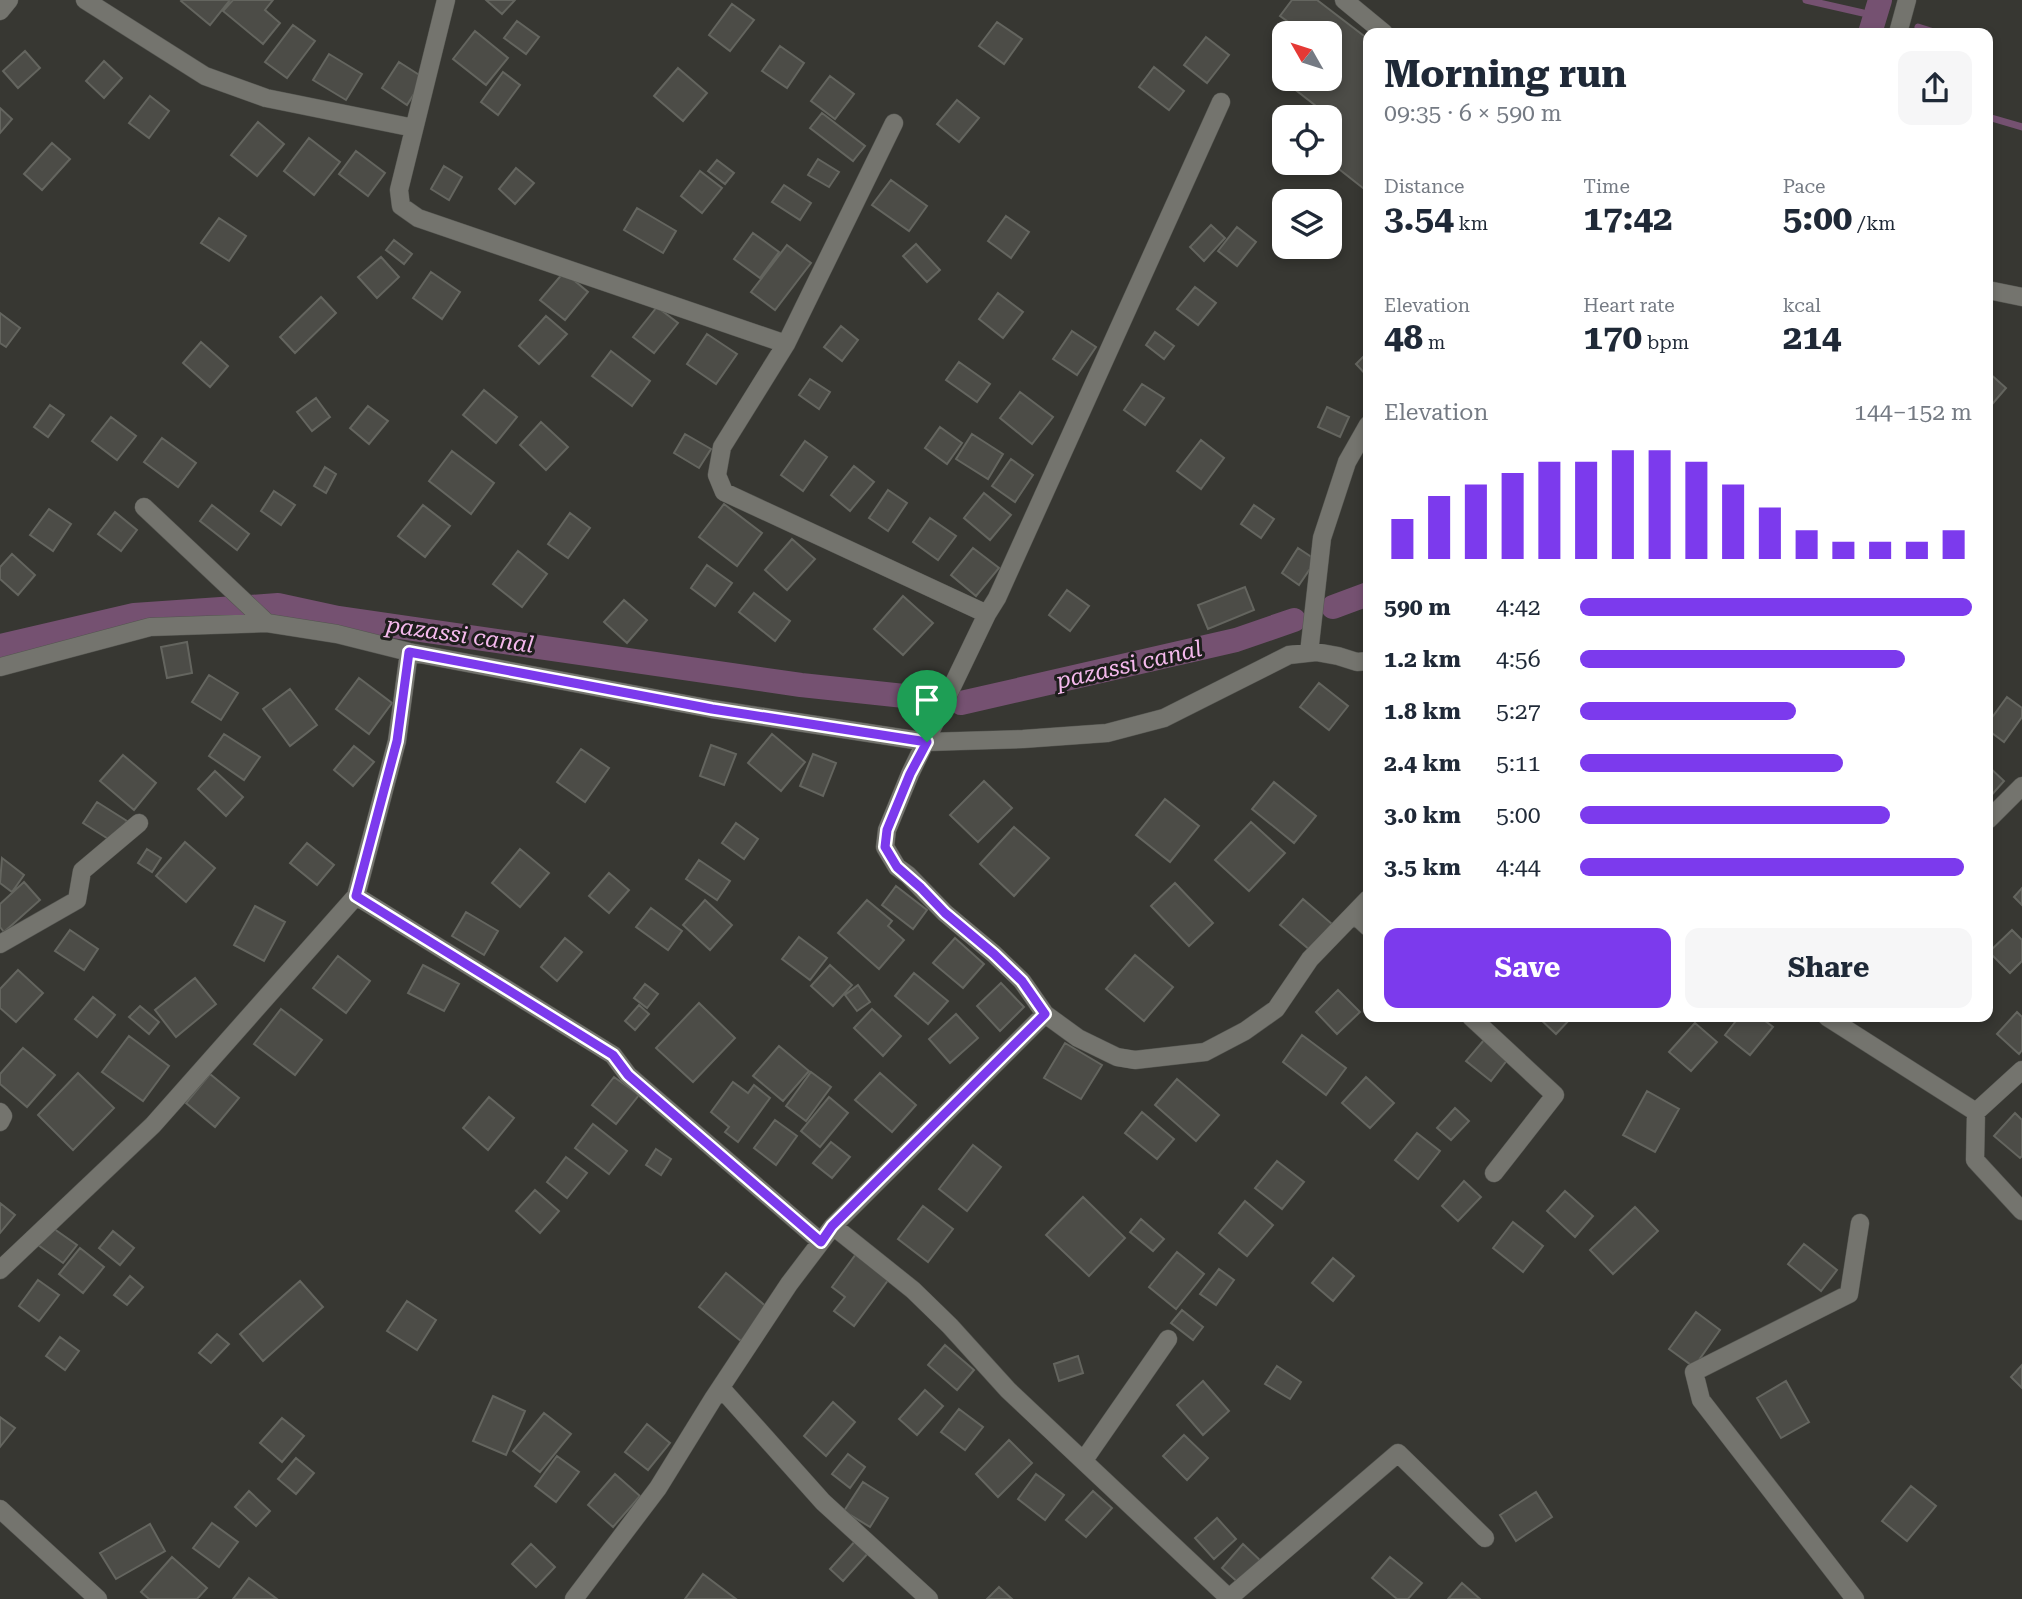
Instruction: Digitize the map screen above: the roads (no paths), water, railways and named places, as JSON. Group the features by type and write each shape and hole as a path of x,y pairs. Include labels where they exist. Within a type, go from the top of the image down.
{"street":[{"path":"0,11 9,0"},
{"path":"85,0 111,6 205,76 266,97 414,128"},
{"path":"446,0 399,190 401,205 418,218 786,344"},
{"path":"1344,0 1378,28"},
{"path":"1899,28 1907,0"},
{"path":"1221,102 1003,585 910,774 887,830 885,847 897,867 1022,981 1045,1014 1078,1038 1116,1057 1135,1060 1205,1052 1245,1031 1276,1009 1310,959 1363,904"},
{"path":"894,123 786,344 722,447 717,475 724,492 987,614"},
{"path":"1993,291 2022,297"},
{"path":"1309,653 1322,538 1347,462 1363,434"},
{"path":"144,507 267,623"},
{"path":"0,667 150,627 267,623 337,634 409,652 712,709 927,742 1107,733 1164,718 1289,655 1309,653 1363,661"},
{"path":"0,1270 153,1125 356,896 397,741 409,652"},
{"path":"1993,815 2022,786"},
{"path":"0,944 77,900 82,871 139,823"},
{"path":"356,896 613,1055 628,1075 821,1242"},
{"path":"1354,914 1363,922"},
{"path":"574,1599 658,1488 789,1284 832,1226 1045,1014"},
{"path":"1476,1022 1555,1095 1494,1173"},
{"path":"1835,1022 1976,1112"},
{"path":"2022,1070 1976,1112 1975,1160 2022,1210"},
{"path":"0,1112 3,1116 0,1122"},
{"path":"1855,1599 1701,1400 1694,1372 1849,1294 1860,1223"},
{"path":"832,1226 913,1290 1008,1390 1229,1598 1398,1453 1485,1538"},
{"path":"1084,1461 1168,1339"},
{"path":"721,1388 823,1502 929,1599"},
{"path":"0,1508 98,1599"}],"waterway":[{"path":"1806,0 1863,13"},
{"name":"pazassi canal","path":"1872,28 1880,0"},
{"path":"1993,118 2022,127"},
{"name":"pazassi canal","path":"1333,607 1363,596"},
{"name":"pazassi canal","path":"0,646 134,615 278,605 338,618 801,685 923,698"},
{"name":"pazassi canal","path":"961,703 1236,640 1294,620"}]}
